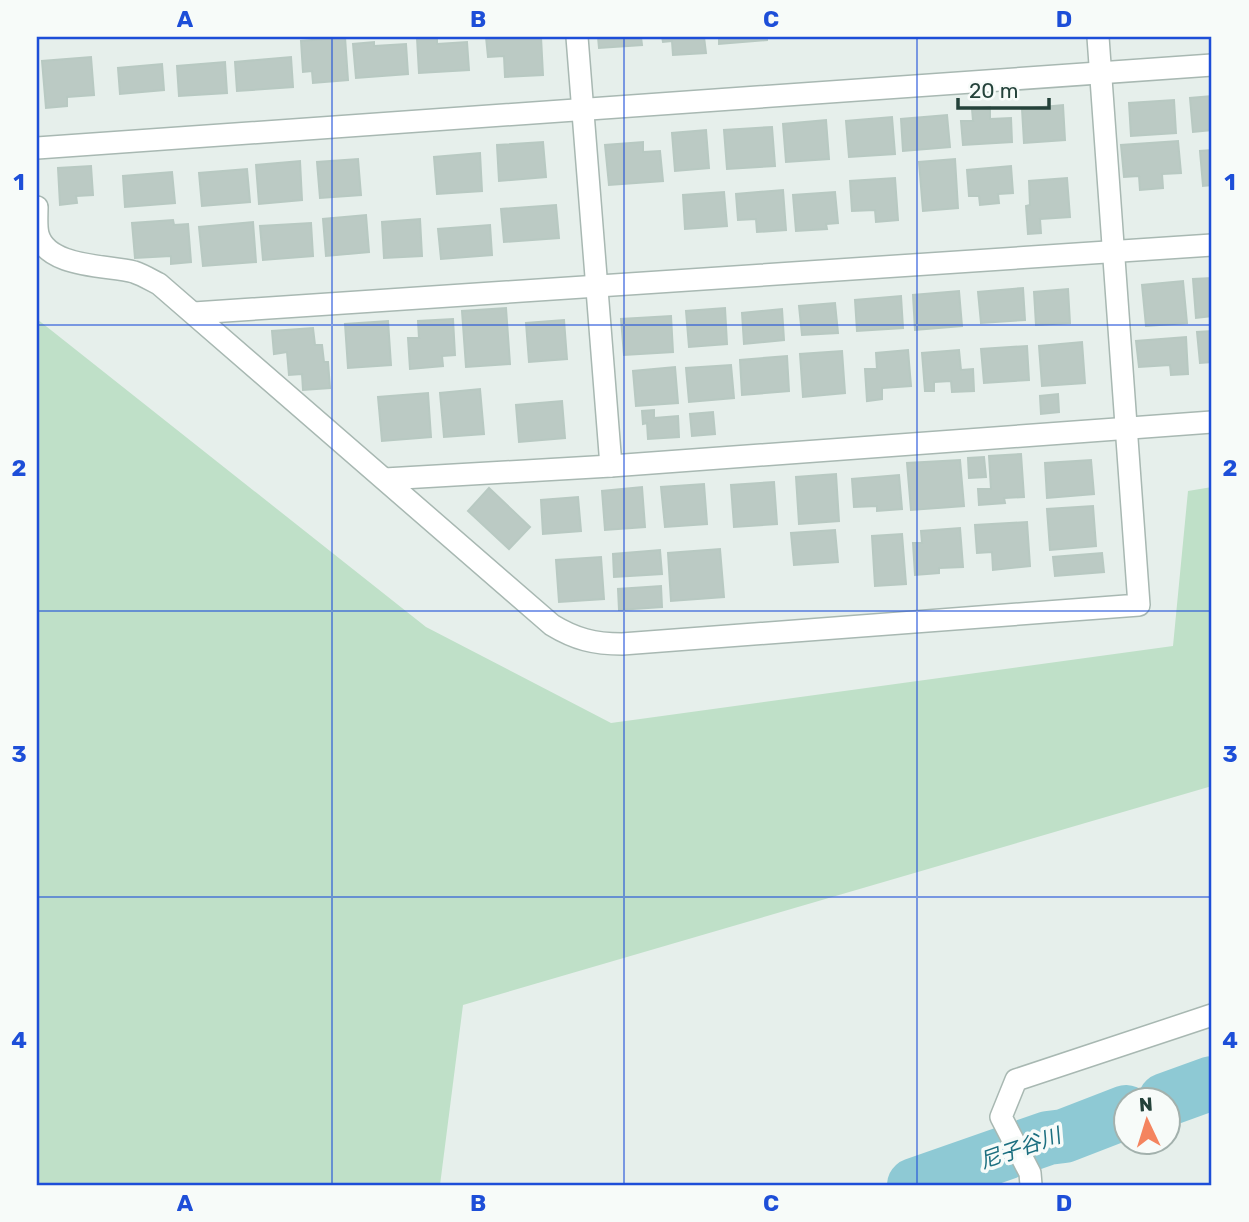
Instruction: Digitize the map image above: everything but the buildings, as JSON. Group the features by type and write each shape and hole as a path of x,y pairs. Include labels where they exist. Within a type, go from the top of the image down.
{"street":[{"path":"577,37 611,466"},
{"path":"37,207 38,235 54,255 78,263 136,273 159,284 552,625 571,636 597,644 622,644 1139,605 1098,37"},
{"path":"37,148 1212,65"},
{"path":"194,313 1212,245"},
{"path":"384,479 611,466 1212,422"},
{"path":"1031,1185 1030,1173 1001,1117 1017,1080 1212,1016"}],"green space":[{"path":"37,319 426,627 611,723 1173,646 1188,491 1212,487 1212,786 463,1005 440,1185 37,1185"}],"waterway":[{"name":"尼子谷川","path":"1182,1094 1212,1083"},
{"name":"尼子谷川","path":"914,1185 1112,1117"}]}
